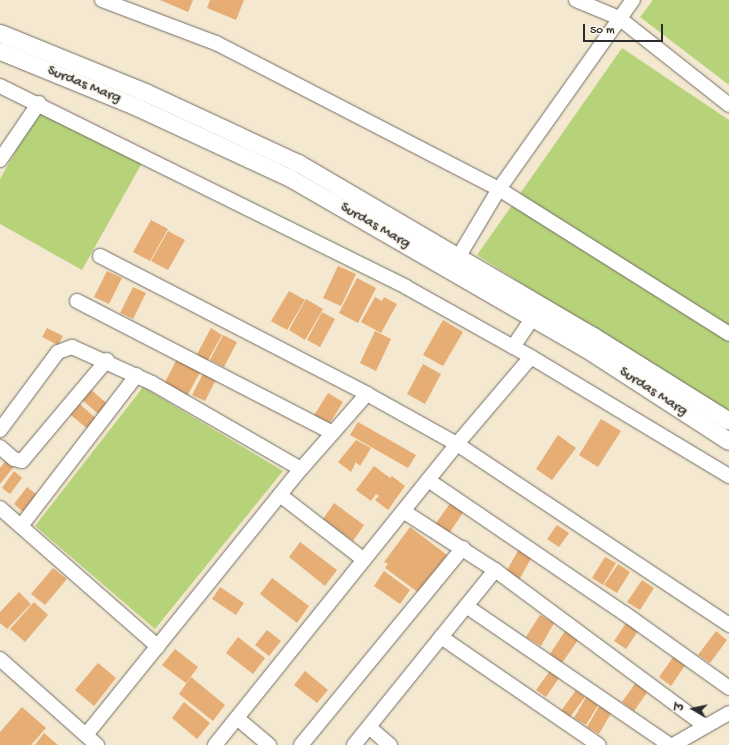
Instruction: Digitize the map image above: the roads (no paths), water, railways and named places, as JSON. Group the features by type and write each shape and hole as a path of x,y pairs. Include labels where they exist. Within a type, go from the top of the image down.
{"main road":[{"name":"Surdas Marg","path":"0,33 145,92 298,163 459,256 729,421"},
{"name":"Surdas Marg","path":"0,50 135,106 290,178 533,317 729,441"},
{"path":"450,270 459,256"}],"street":[{"path":"102,0 216,44 499,189 729,334"},
{"path":"576,0 619,18 729,105"},
{"path":"459,256 499,189 633,0"},
{"path":"0,86 39,103 406,287 531,357 729,476"},
{"path":"0,160 39,103"},
{"path":"100,256 367,394 457,444 729,625"},
{"path":"77,301 333,433"},
{"path":"513,347 533,317"},
{"path":"0,430 58,352 64,348 81,349 137,375 301,469"},
{"path":"215,745 457,444 531,357"},
{"path":"0,447 14,459 22,461 107,360"},
{"path":"20,526 137,375"},
{"path":"86,735 301,469 367,394"},
{"path":"428,480 624,613 729,688"},
{"path":"280,495 364,560"},
{"path":"0,508 158,647"},
{"path":"404,511 463,548 494,570 705,726"},
{"path":"301,745 463,548"},
{"path":"354,745 494,570"},
{"path":"466,606 670,745"},
{"path":"441,637 599,745"},
{"path":"0,659 97,745"},
{"path":"673,745 729,712"},
{"path":"237,718 269,745"},
{"path":"369,727 390,745"}]}
